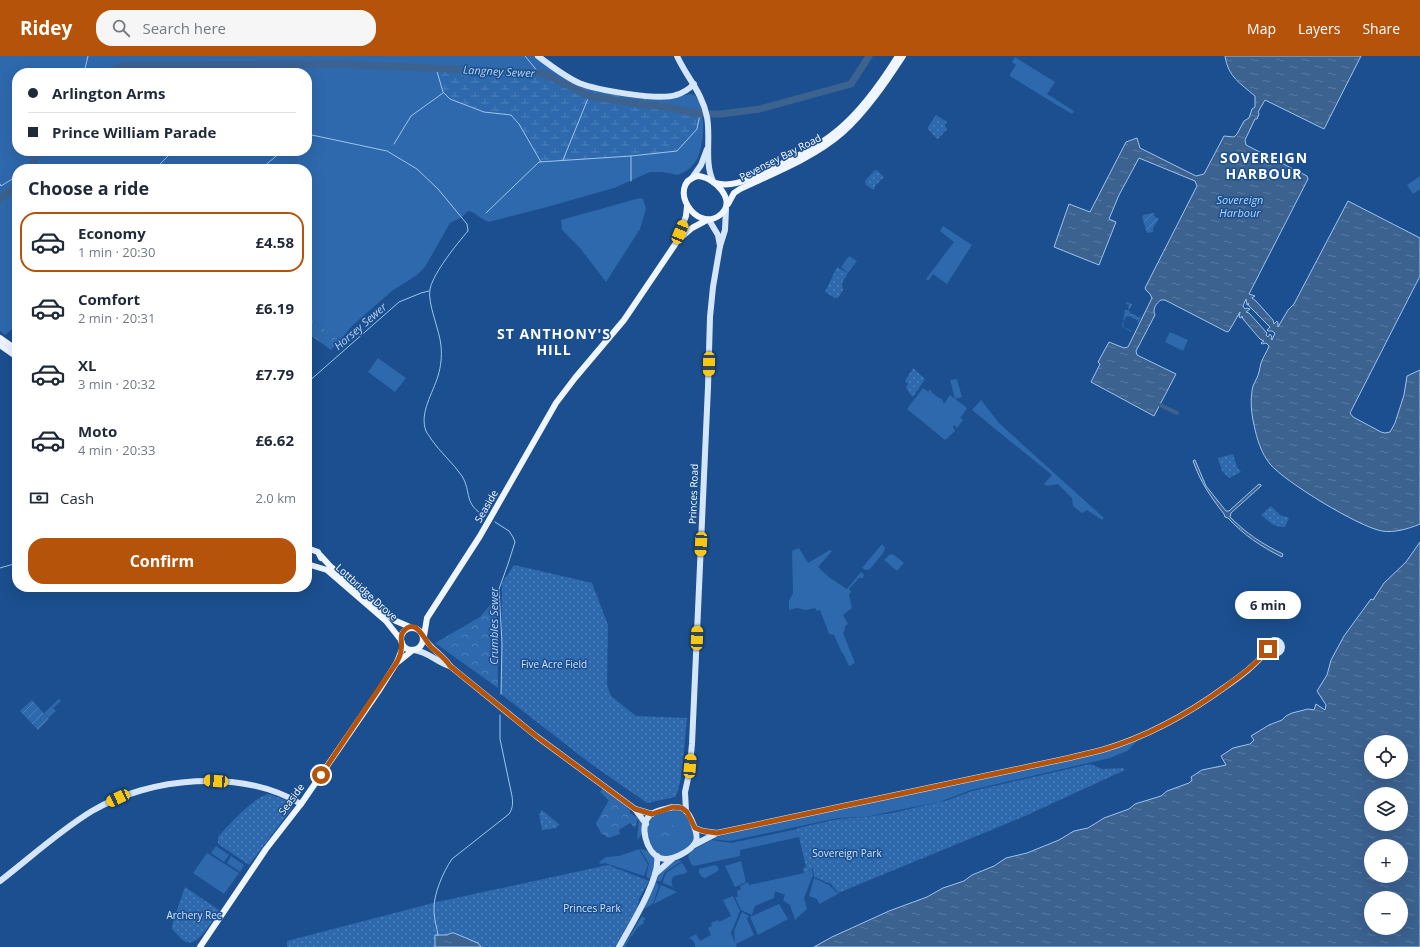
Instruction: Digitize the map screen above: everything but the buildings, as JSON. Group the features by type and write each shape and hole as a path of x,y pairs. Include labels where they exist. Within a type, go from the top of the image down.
{"main road":[{"name":"Pevensey Bay Road","path":"714,182 725,185 739,183 786,161 821,142 838,130 860,109 898,56"},
{"name":"Pevensey Bay Road","path":"727,206 734,193 740,189 792,165 823,147 841,134 860,115 903,56"},
{"path":"704,176 714,182 725,196 727,206 717,218 708,220 692,228 676,243 686,216 687,206 684,197 686,185 692,178 704,176"},
{"path":"687,206 696,215 708,220"},
{"name":"Seaside","path":"411,627 426,618 480,536 543,423 558,401 575,378 624,320 676,243"},
{"path":"0,338 12,346"},
{"path":"0,345 12,353"},
{"name":"Lottbridge Drove","path":"312,550 316,550 330,566 388,616 411,627"},
{"path":"314,566 320,562 321,556"},
{"name":"Lottbridge Drove","path":"314,566 327,570 386,621 401,642"},
{"name":"Seaside","path":"424,637 426,618"},
{"path":"411,627 418,629 424,637 422,645 413,650 405,647 401,642 403,632 411,627"},
{"name":"Seaside","path":"200,947 266,849 301,804 380,689 397,662 402,649 401,642"},
{"name":"Seaside","path":"397,662 413,650"}],"street":[{"path":"538,56 554,69 594,88 664,97 676,95 688,90 694,84"},
{"path":"677,56 681,65 701,96 705,108 710,133 710,171 714,182"},
{"path":"692,178 701,165 709,144"},
{"name":"Princes Road","path":"686,811 686,792 692,744 710,317 713,287 720,246 725,230 727,206"},
{"name":"Princes Road","path":"708,220 718,235 720,246"},
{"path":"424,637 431,648 446,660 450,666 536,736 635,809 646,824"},
{"path":"654,875 672,859 717,833 1101,750 1142,735 1190,710 1222,689 1260,660 1273,654 1278,654 1282,651 1283,647 1281,642 1276,640 1269,643 1268,649 1260,660"},
{"path":"1268,649 1273,654"},
{"path":"413,650 428,654 443,664 450,666"},
{"path":"0,881 78,820 102,805 141,790 185,781 207,780 248,785 287,795 301,804"},
{"path":"672,859 663,859 657,856 647,843 645,835 646,824 648,818 652,814 673,807 681,800 686,792"},
{"path":"673,807 682,808 686,811 697,835 694,845"},
{"path":"635,809 652,814"},
{"path":"695,828 717,833"},
{"path":"619,947 638,914 654,875 657,864 657,856"}],"green space":[{"path":"0,56 537,56 553,69 538,70 539,73 436,69 501,113 511,115 519,124 700,114 663,107 664,99 689,94 694,95 701,107 703,116 702,143 696,161 688,170 678,175 662,172 650,172 614,188 489,222 468,211 462,217 450,223 425,267 417,275 392,291 353,325 340,340 312,320 312,164 12,164 12,329 5,335 0,331"},
{"path":"1015,57 1055,82 1047,94 1074,111 1072,114 1010,76 1016,65 1012,62"},
{"path":"436,68 539,73 537,70 549,68 578,83 664,99 663,107 700,114 697,129 677,151 631,156 541,162 519,124 511,115 484,112 450,99 443,92"},
{"path":"936,115 947,122 945,125 947,129 937,139 928,129"},
{"path":"877,170 884,177 875,186 874,190 866,185 865,181 874,171"},
{"path":"1420,176 1420,189 1413,194 1407,185"},
{"path":"640,198 643,199 646,209 640,229 606,282 580,248 562,230 561,220"},
{"path":"1154,213 1155,217 1159,219 1153,228 1153,232 1147,233 1142,217 1143,215"},
{"path":"943,226 972,245 947,284 933,274 928,281 926,279 954,242 940,231"},
{"path":"849,256 857,261 848,273 841,267"},
{"path":"837,267 848,273 842,283 843,290 838,298 835,298 825,292"},
{"path":"1126,302 1132,304 1130,309 1128,309 1129,305 1126,304"},
{"path":"1128,309 1131,314 1134,314 1139,318 1140,316 1141,317 1138,323 1138,320 1132,318 1131,316 1125,317 1126,318 1123,321 1125,310"},
{"path":"312,320 340,340 331,350 312,337"},
{"path":"1123,323 1123,327 1132,331 1131,332 1122,327"},
{"path":"1170,332 1188,340 1183,351 1165,342"},
{"path":"378,358 406,378 395,392 368,372"},
{"path":"913,368 925,379 913,397 906,388 908,384 905,381"},
{"path":"957,379 962,397 955,399 950,380"},
{"path":"923,388 928,392 931,389 931,392 942,399 944,404 950,395 967,408 961,417 958,415 963,420 957,428 954,425 953,427 955,431 945,440 907,409"},
{"path":"981,400 999,423 1104,518 1102,520 1087,510 1082,513 1073,506 1072,498 1058,484 1047,486 1044,484 1052,475 972,410"},
{"path":"1233,454 1237,467 1241,472 1229,478 1222,471 1218,458"},
{"path":"1271,506 1280,515 1289,518 1285,527 1269,522 1261,515"},
{"path":"882,544 885,548 883,553 870,569 866,570 862,568"},
{"path":"799,548 808,563 830,550 832,551 818,567 830,578 847,589 861,572 864,575 863,578 859,578 849,589 851,592 849,595 852,608 843,615 848,624 845,626 843,633 855,663 849,666 834,635 829,634 820,610 817,611 815,608 806,610 797,608 789,610 789,601 793,593 792,551"},
{"path":"893,554 904,563 897,571 884,560 889,555"},
{"name":"Five Acre Field","path":"514,565 592,583 608,625 607,685 611,696 636,716 687,718 682,771 678,791 675,797 647,803 591,764 501,694 502,583"},
{"path":"497,597 498,688 435,643 480,617"},
{"path":"59,699 61,701 53,708 56,711 48,718 44,713"},
{"path":"32,700 49,719 38,730 20,711"},
{"name":"Sovereign Park","path":"1137,741 1127,751 1110,758 971,790 939,802 865,817 838,818 730,841 712,839 727,834 1104,752"},
{"name":"Sovereign Park","path":"1090,764 1102,769 1123,768 1125,770 1025,816 838,893 831,884 814,877 813,868 804,873 803,868 806,867 799,837 794,835 798,828 838,819 892,813 948,800 972,791"},
{"path":"603,788 630,810 630,813 638,818 635,828 630,823 619,830 620,834 608,838 601,833 596,823 609,800 600,792"},
{"path":"269,794 291,802 293,807 249,865 218,844 218,837 250,805 263,796"},
{"path":"542,810 560,825 557,826 557,828 542,830 539,814"},
{"path":"677,810 686,814 693,829 693,839 681,852 664,857 656,852 650,842 648,836 648,824 655,815"},
{"path":"639,818 642,824 642,829 641,835 637,840"},
{"path":"668,823 673,825 676,831 676,837 671,841 660,838 659,836 659,827"},
{"path":"797,829 795,835 799,837 740,850 740,856 694,866 691,864 688,856 691,851 711,840 731,843"},
{"path":"216,846 229,855 224,862 211,853"},
{"path":"639,849 648,865 644,876 605,863 601,864 599,862 606,857 619,856"},
{"path":"640,849 651,854 656,861 650,879 646,876 649,864"},
{"path":"207,853 239,873 224,894 193,873"},
{"path":"231,856 244,865 240,872 227,863"},
{"path":"676,860 682,861 665,872 661,881 656,882 659,886 653,903 644,909 656,876"},
{"path":"741,861 746,882 735,887 725,866"},
{"path":"681,863 687,871 686,873 677,875 673,878 673,887 663,883 666,873"},
{"name":"Princes Park","path":"608,865 649,881 639,899 637,909 615,947 287,947 287,941 437,902"},
{"path":"715,865 719,869 718,871 705,878 699,873 699,869"},
{"path":"812,869 813,875 804,898 807,909 795,920 790,905 783,900 785,895 775,891 774,898 755,906 752,915 741,910 735,897 738,897 737,891 741,889 740,886 748,882 749,885 804,873"},
{"path":"814,878 829,885 838,894 819,904 817,899 809,896"},
{"path":"661,885 677,892 654,904 654,903"},
{"name":"Archery Rec","path":"185,887 219,910 201,936 191,942 184,941 172,929 173,921"},
{"path":"733,896 740,911 731,933 735,943 734,931 742,912 749,916 747,919 754,935 736,944 737,947 695,947 693,940 689,938 696,934 700,941 711,935 708,928 712,926 711,923 718,920 719,922 731,916 723,900"},
{"path":"779,904 788,919 758,935 750,917"},
{"path":"642,916 646,919 643,921 644,923 638,927 625,947 623,947"}],"water":[{"name":"Sovereign Harbour","path":"1225,56 1361,56 1324,129 1265,100 1258,112 1259,114 1257,119 1255,119 1245,140 1246,145 1307,176 1308,179 1249,294 1255,296 1252,298 1273,320 1274,324 1277,321 1278,327 1288,310 1294,304 1348,201 1420,238 1420,276 1350,413 1353,417 1381,432 1390,432 1395,423 1404,395 1407,376 1420,370 1420,524 1396,531 1382,531 1371,528 1323,503 1291,482 1270,464 1258,441 1253,420 1251,400 1253,386 1269,346 1266,343 1261,343 1264,341 1260,339 1242,316 1241,318 1239,317 1240,312 1227,332 1165,300 1161,300 1158,303 1154,309 1155,315 1136,351 1137,355 1176,374 1154,416 1091,382 1100,364 1098,362 1109,342 1124,348 1128,347 1152,298 1145,288 1197,186 1195,181 1139,158 1119,195 1109,219 1116,222 1099,265 1054,247 1069,204 1090,212 1126,142 1137,138 1140,148 1196,176 1204,174 1224,136 1234,137 1244,121 1249,118 1252,109 1255,107 1255,96 1236,79 1227,63","holes":["1246,299 1247,305 1248,303 1249,306 1270,327 1267,330 1275,333 1272,340 1270,334 1268,337 1266,335 1267,333 1249,313 1246,312 1250,309 1245,309 1243,306"]},
{"path":"1194,460 1206,486 1226,511 1229,511 1259,484 1261,485 1231,513 1230,517 1255,538 1283,554 1282,557 1253,540 1225,517 1203,483 1196,469"},
{"path":"1420,542 1420,947 814,947 832,937 889,911 927,897 943,888 964,881 972,875 994,866 1006,858 1027,853 1059,840 1074,831 1088,828 1104,818 1129,809 1135,804 1161,796 1167,791 1189,783 1192,780 1191,777 1202,770 1226,765 1221,756 1233,748 1250,744 1254,740 1251,736 1269,725 1282,720 1292,713 1308,709 1314,710 1316,704 1325,710 1326,705 1317,691 1327,675 1331,660 1344,636 1371,599 1373,600 1384,583 1406,562"},
{"path":"451,933 478,943 481,947 435,947 435,935 447,935"}],"waterway":[{"path":"85,68 88,56"},
{"path":"525,56 539,73"},
{"name":"Langney Sewer","path":"118,68 127,65 341,64 539,73 545,74 589,96 666,107 700,114 721,114 760,109 851,84 869,56"},
{"name":"Crumbles Sewer","path":"159,65 166,68"},
{"path":"436,68 443,92 450,99 484,112 511,115 519,124 541,162"},
{"path":"394,144 411,116 443,93"},
{"path":"563,160 589,96"},
{"path":"486,213 539,162 631,156 677,151 697,129 700,114"},
{"name":"Crumbles Sewer","path":"312,135 387,151 417,169 438,189 467,224 468,231 441,267 432,282 430,289 430,302 440,340 441,365 425,410 424,424 426,432 431,439 462,476 471,503 478,512 485,516"},
{"name":"Langney Sewer","path":"33,164 36,156"},
{"path":"160,164 168,156"},
{"path":"267,164 276,156"},
{"path":"631,156 631,181"},
{"path":"0,184 1,186 12,179"},
{"name":"Langney Sewer","path":"0,199 12,190"},
{"name":"Horsey Sewer","path":"312,379 399,302 429,291"},
{"path":"1160,405 1177,413"},
{"name":"Crumbles Sewer","path":"495,522 509,531 515,542 499,589 502,644 501,694"},
{"name":"Horsey Sewer","path":"0,568 12,564"},
{"name":"Crumbles Sewer","path":"438,935 434,914 435,898 439,884 449,864 452,859 509,814 512,808 512,796 500,739 500,715"}],"district":[{"name":"SOVEREIGN HARBOUR","path":"1264,166"},
{"name":"ST ANTHONY'S HILL","path":"554,342"}],"route":[{"path":"321,775 397,662 402,649 402,634 405,630 412,627 421,631 431,648 446,660 450,666 548,745 621,800 635,809 652,814 673,807 682,808 687,812 695,828 698,830 717,833 1069,758 1118,745 1142,735 1190,710 1240,676 1260,660 1268,649"}]}
